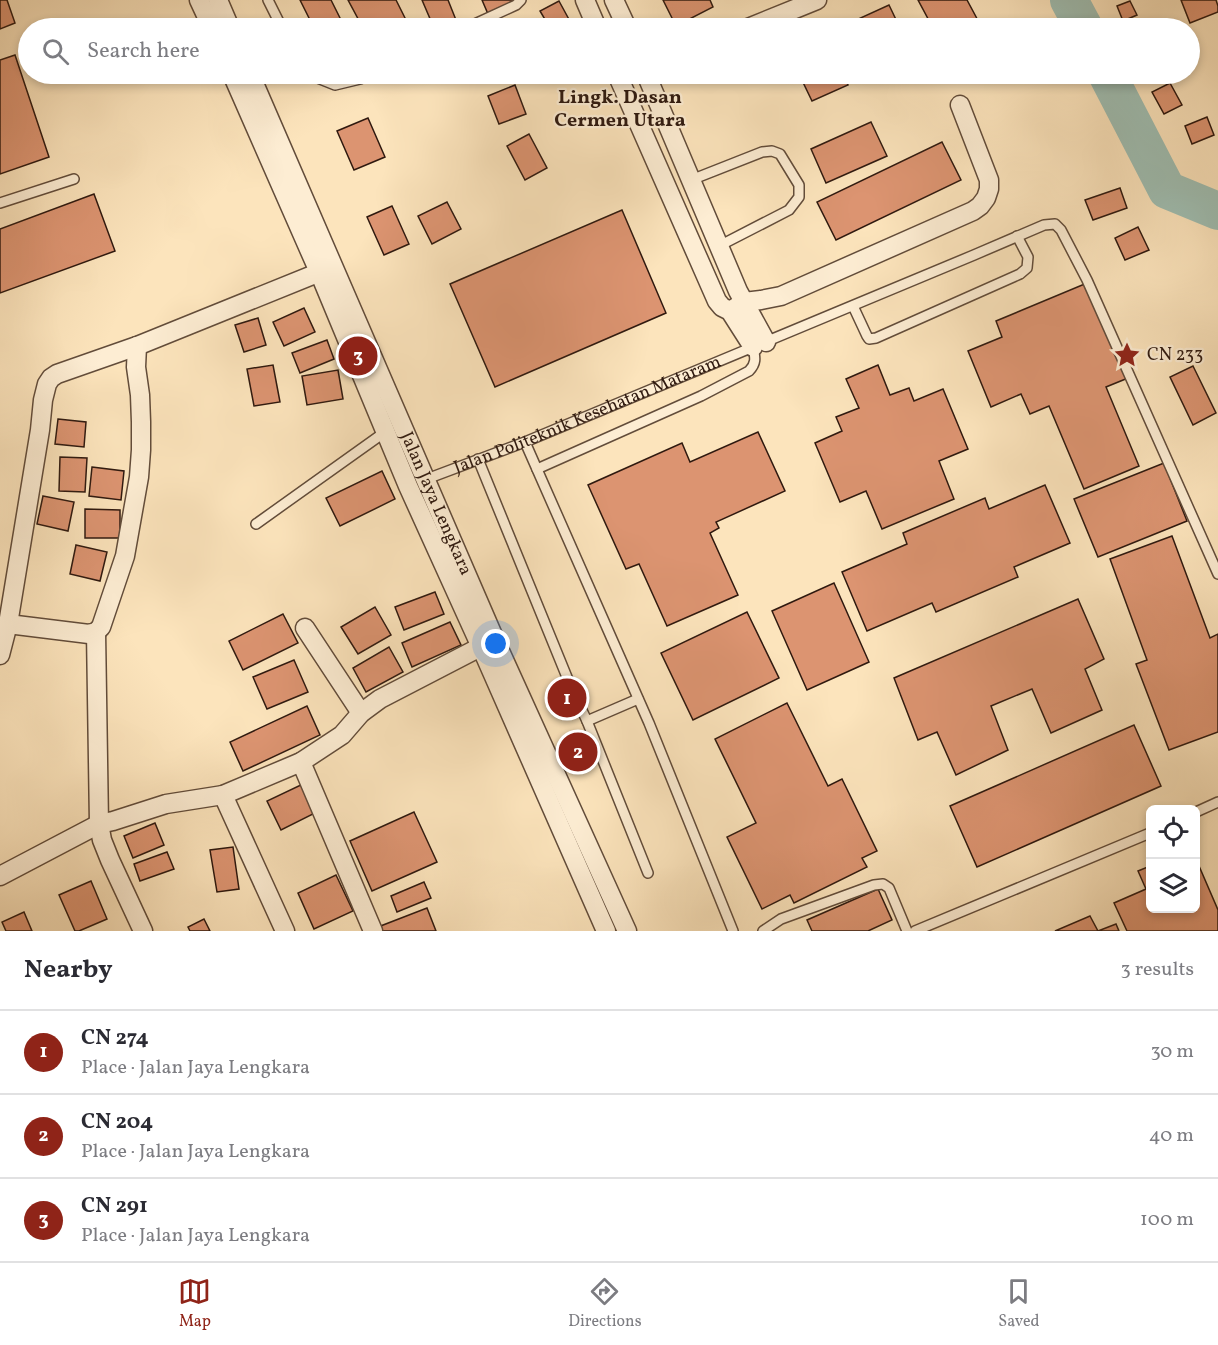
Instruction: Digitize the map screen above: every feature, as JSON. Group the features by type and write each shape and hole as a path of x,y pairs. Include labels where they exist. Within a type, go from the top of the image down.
{"street":[{"path":"199,0 207,18"},
{"path":"218,0 226,18"},
{"path":"585,0 593,18"},
{"path":"614,0 622,18"},
{"path":"773,18 817,0"},
{"name":"Jalan Jaya Lengkara","path":"237,84 327,269 425,479 488,644 606,931"},
{"name":"Jalan Jaya Lengkara","path":"254,84 327,269 385,432 408,486 488,644 627,931"},
{"path":"621,84 717,301 722,307 781,296 980,206 988,194 989,180 960,105"},
{"path":"651,84 719,246 737,306 760,344"},
{"path":"636,118 661,107"},
{"path":"0,655 8,624 43,400 51,378 137,346 327,269"},
{"path":"8,624 89,634 101,627 125,556 139,477 141,422 136,368 137,346"},
{"path":"305,628 361,713"},
{"path":"96,632 99,824 102,840 110,860 143,931"},
{"path":"0,876 99,824 166,804 223,795 301,762 342,735 370,705 488,644"},
{"path":"301,762 374,931"},
{"path":"223,795 285,931"}],"lane":[{"path":"268,0 277,18"},
{"path":"488,18 516,5 521,0"},
{"path":"691,180 762,152 772,151 780,154 799,185 799,197 789,210 719,246"},
{"path":"0,203 74,178"},
{"name":"Jalan Politeknik Kesehatan Mataram","path":"408,486 525,442 1044,225 1055,224 1061,230 1088,280 1218,574"},
{"path":"853,306 868,339 876,338 1020,274 1027,268 1028,257 1017,236"},
{"path":"537,469 701,396 749,371 754,366 760,344"},
{"path":"256,524 385,432"},
{"path":"525,442 638,699 733,931"},
{"path":"478,459 648,873"},
{"path":"587,721 638,699"},
{"path":"1200,810 1218,802"},
{"path":"915,931 1146,835"},
{"path":"763,931 781,919 874,885 883,884 890,888 907,931"}],"building":[{"path":"0,0 7,0 15,23 0,29"},
{"path":"300,0 331,0 340,18 309,18"},
{"path":"348,0 396,0 405,18 358,18"},
{"path":"422,0 448,0 455,18 430,18"},
{"path":"482,0 517,0 488,14"},
{"path":"663,0 710,0 713,7 692,18 672,18"},
{"path":"918,0 967,0 977,18 928,18"},
{"path":"1181,0 1216,0 1218,12 1200,19 1188,18"},
{"path":"559,1 568,18 544,18 540,11"},
{"path":"1130,1 1137,15 1122,18 1117,6"},
{"path":"889,5 895,18 860,18"},
{"path":"15,55 18,64 18,84 25,84 49,157 0,174 0,60"},
{"path":"804,84 848,85 812,101"},
{"path":"1171,84 1182,105 1164,114 1152,92"},
{"path":"515,85 526,114 499,124 488,96"},
{"path":"1207,117 1214,135 1192,144 1185,126"},
{"path":"368,118 385,157 354,170 337,131"},
{"path":"871,122 887,156 826,183 811,149"},
{"path":"529,134 547,168 525,180 507,146"},
{"path":"942,142 961,180 836,240 817,202"},
{"path":"1120,188 1127,208 1093,220 1085,200"},
{"path":"94,194 115,251 0,293 0,229"},
{"path":"447,202 461,229 432,244 418,216"},
{"path":"392,206 409,244 384,255 367,217"},
{"path":"622,210 666,313 495,387 450,284"},
{"path":"1138,227 1149,250 1125,260 1115,238"},
{"path":"1087,283 1128,378 1106,387 1139,466 1084,489 1049,406 1030,414 1021,394 991,407 968,351 1002,337 996,321"},
{"path":"304,308 315,332 284,346 273,322"},
{"path":"258,318 266,345 244,352 235,325"},
{"path":"327,340 334,359 300,373 292,353"},
{"path":"273,365 280,402 254,406 247,369"},
{"path":"878,365 890,395 909,388 914,401 943,389 968,449 939,461 954,499 882,529 866,491 840,502 815,443 842,431 836,417 859,408 846,379"},
{"path":"1193,366 1216,413 1193,425 1170,377"},
{"path":"338,370 343,399 307,405 302,376"},
{"path":"58,419 86,422 84,447 55,444"},
{"path":"758,432 785,491 716,522 719,528 710,533 738,595 667,626 639,564 626,569 588,485 682,443 690,462"},
{"path":"60,457 87,458 85,492 59,491"},
{"path":"1164,463 1187,521 1098,557 1074,499"},
{"path":"92,467 124,471 121,500 89,496"},
{"path":"382,471 395,499 340,526 326,498"},
{"path":"1045,485 1070,543 1014,567 1018,577 936,612 932,603 867,631 842,572 907,544 903,533 985,498 989,509"},
{"path":"43,496 74,502 68,531 37,524"},
{"path":"85,509 120,510 120,538 85,538"},
{"path":"1172,536 1210,638 1218,634 1218,732 1169,750 1136,664 1147,660 1110,559"},
{"path":"76,545 107,552 100,581 70,574"},
{"path":"834,583 869,662 807,690 772,611"},
{"path":"435,592 444,614 404,630 395,607"},
{"path":"1078,599 1104,659 1085,669 1102,710 1051,733 1032,689 991,706 1008,750 956,775 937,732 918,740 894,678"},
{"path":"375,607 391,635 358,654 341,627"},
{"path":"747,612 779,678 693,720 661,653"},
{"path":"283,614 298,643 243,670 229,641"},
{"path":"450,622 461,645 412,667 402,643"},
{"path":"389,647 403,672 366,692 353,668"},
{"path":"294,660 308,692 267,709 253,677"},
{"path":"787,703 828,786 842,779 877,851 862,858 867,867 794,903 790,895 762,909 727,837 756,823 715,739"},
{"path":"307,706 320,735 243,771 230,742"},
{"path":"1134,725 1161,786 977,867 950,806"},
{"path":"305,783 319,811 281,830 267,801"},
{"path":"414,812 437,862 372,891 350,841"},
{"path":"155,823 164,845 133,858 124,836"},
{"path":"233,847 239,889 217,892 210,850"},
{"path":"167,852 174,869 140,881 134,864"},
{"path":"1146,868 1146,889 1138,871"},
{"path":"1200,868 1218,910 1218,931 1127,931 1114,903 1146,889 1146,913 1200,913"},
{"path":"336,875 353,911 314,929 298,893"},
{"path":"91,881 107,919 75,931 59,895"},
{"path":"424,882 431,898 397,912 391,896"},
{"path":"878,889 892,920 868,931 812,931 807,920"},
{"path":"427,908 436,931 380,931 378,927"},
{"path":"24,912 32,931 6,931 2,922"},
{"path":"1090,916 1098,931 1055,931"},
{"path":"204,919 210,931 190,931 188,927"},
{"path":"1116,924 1119,931 1098,931"}],"waterway":[{"path":"1069,0 1079,18"},
{"path":"1112,84 1167,190 1218,211"}],"place":[{"name":"CN 233","path":"1127,355"},
{"name":"CN 291","path":"358,356"},
{"name":"CN 274","path":"567,698"},
{"name":"CN 204","path":"578,752"}],"district":[{"name":"Lingk. Dasan Cermen Utara","path":"620,110"}]}
